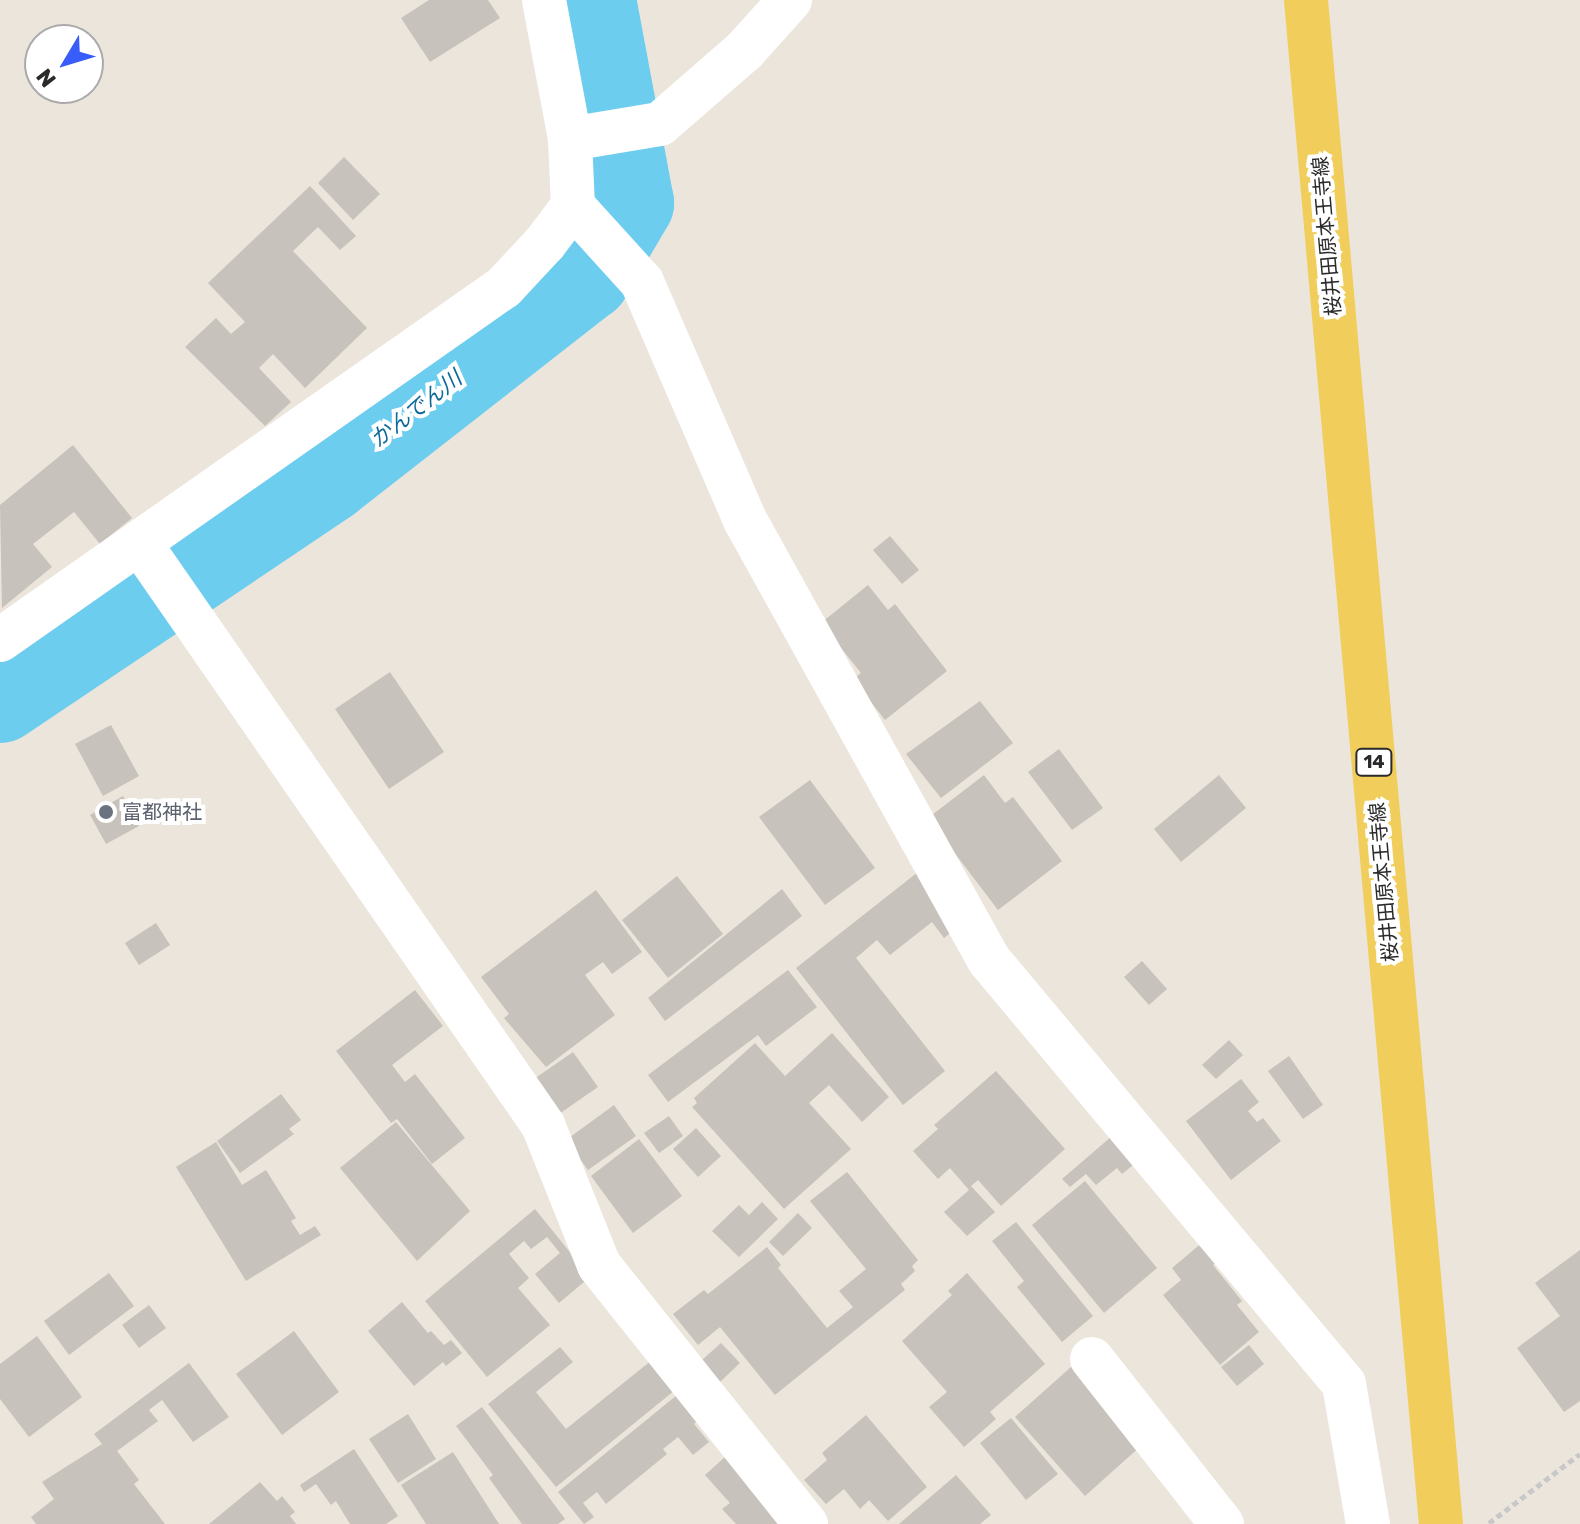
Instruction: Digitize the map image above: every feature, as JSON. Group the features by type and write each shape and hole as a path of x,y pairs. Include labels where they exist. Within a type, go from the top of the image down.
{"main road":[{"name":"桜井田原本王寺線","path":"1306,0 1441,1524"}],"street":[{"path":"544,0 570,139 573,206 642,282 745,520 989,960 1344,1384 1368,1524"},
{"path":"570,139 660,124 744,51 790,0"},
{"path":"0,640 141,545 504,287 545,243 573,206"},
{"path":"141,545 543,1125 599,1265 806,1524"},
{"path":"1092,1359 1222,1524"}],"path":[{"path":"1488,1524 1580,1454"}],"building":[{"path":"429,0 488,0 500,18 430,62 401,18"},
{"path":"344,157 380,194 353,220 318,183"},
{"path":"310,186 356,236 340,250 318,227 293,251 367,328 305,388 273,354 259,368 291,402 265,426 185,347 216,318 231,334 245,322 208,283"},
{"path":"73,445 132,518 100,544 74,512 33,544 52,567 2,608 0,505"},
{"path":"890,536 919,570 902,584 873,550"},
{"path":"868,585 888,610 895,604 947,671 885,720 853,679 861,673 821,623"},
{"path":"390,672 444,752 389,789 335,709"},
{"path":"980,701 1013,743 941,798 906,754"},
{"path":"111,725 139,776 103,796 75,744"},
{"path":"1059,749 1103,808 1072,830 1028,772"},
{"path":"984,775 1005,803 1013,797 1062,861 998,910 928,818"},
{"path":"1219,775 1246,808 1181,862 1154,829"},
{"path":"810,780 875,868 825,905 759,817"},
{"path":"123,796 139,826 106,844 90,815"},
{"path":"918,872 960,925 944,938 932,922 890,955 877,940 856,958 945,1071 903,1105 796,968"},
{"path":"677,876 723,934 668,978 622,920"},
{"path":"782,889 802,916 665,1021 648,998"},
{"path":"596,890 642,952 612,974 603,962 585,975 615,1015 546,1067 504,1018 509,1014 481,977"},
{"path":"156,923 170,945 139,965 125,943"},
{"path":"1142,961 1167,989 1149,1005 1124,977"},
{"path":"788,970 817,1007 766,1046 758,1035 668,1102 648,1075"},
{"path":"415,990 443,1026 392,1065 405,1082 415,1074 465,1138 432,1164 397,1119 391,1123 336,1051"},
{"path":"832,1033 889,1097 862,1122 829,1085 809,1103 851,1149 784,1209 692,1107 697,1103 694,1098 755,1043 785,1076"},
{"path":"1229,1040 1243,1055 1216,1079 1202,1065"},
{"path":"573,1052 598,1087 559,1114 534,1079"},
{"path":"1289,1056 1323,1105 1303,1119 1268,1071"},
{"path":"996,1071 1065,1149 1001,1206 978,1180 971,1186 995,1212 967,1236 944,1212 969,1190 950,1168 938,1179 913,1151 938,1129 934,1125"},
{"path":"1241,1079 1259,1102 1248,1111 1257,1122 1263,1118 1281,1141 1231,1180 1186,1121"},
{"path":"281,1094 301,1120 289,1129 294,1134 240,1173 217,1141"},
{"path":"614,1105 636,1136 588,1170 566,1140"},
{"path":"669,1116 683,1136 659,1153 644,1133"},
{"path":"396,1122 470,1211 417,1261 340,1168"},
{"path":"696,1128 721,1156 698,1177 673,1149"},
{"path":"1119,1130 1143,1157 1122,1174 1117,1168 1096,1185 1086,1174 1070,1187 1062,1179"},
{"path":"639,1139 682,1196 633,1233 591,1176"},
{"path":"216,1142 242,1185 266,1170 296,1218 291,1221 300,1235 315,1226 321,1235 246,1281 176,1167"},
{"path":"847,1172 918,1260 912,1266 915,1271 901,1284 905,1290 775,1395 720,1327 698,1345 673,1314 704,1290 708,1294 767,1247 781,1265 778,1268 827,1328 853,1307 839,1291 866,1269 810,1201"},
{"path":"1085,1181 1157,1268 1104,1313 1032,1225"},
{"path":"762,1202 778,1219 739,1257 712,1231 739,1205 749,1215"},
{"path":"535,1209 590,1277 559,1303 535,1274 560,1253 547,1237 531,1249 524,1241 509,1254 529,1278 518,1288 550,1325 487,1377 425,1301"},
{"path":"798,1213 812,1228 783,1256 769,1242"},
{"path":"1016,1222 1093,1316 1062,1342 1017,1287 1024,1281 992,1241"},
{"path":"1203,1242 1218,1262 1213,1265 1242,1301 1237,1305 1259,1332 1220,1365 1163,1295 1181,1280 1172,1268"},
{"path":"1580,1250 1580,1401 1564,1412 1517,1348 1560,1316 1535,1283"},
{"path":"109,1273 134,1306 69,1355 44,1321"},
{"path":"967,1273 1045,1364 990,1412 996,1419 964,1447 929,1407 947,1392 902,1341 952,1295 948,1291"},
{"path":"402,1302 428,1333 431,1331 444,1345 451,1340 462,1353 446,1366 443,1362 414,1386 368,1331"},
{"path":"149,1305 166,1328 139,1348 122,1325"},
{"path":"294,1331 339,1392 282,1435 236,1374"},
{"path":"37,1336 82,1397 29,1437 0,1399 0,1364"},
{"path":"721,1343 740,1363 720,1382 701,1361"},
{"path":"1249,1345 1264,1364 1237,1386 1221,1367"},
{"path":"560,1347 573,1362 536,1392 566,1429 657,1356 680,1386 556,1487 488,1404"},
{"path":"189,1363 229,1417 193,1442 162,1400 149,1410 158,1421 117,1451 139,1480 134,1484 165,1524 36,1524 31,1517 54,1499 42,1482 102,1444 94,1434"},
{"path":"1071,1367 1142,1445 1085,1496 1015,1417"},
{"path":"677,1395 698,1420 694,1424 709,1442 693,1455 678,1437 663,1449 667,1454 606,1504 597,1492 583,1503 594,1517 584,1524 558,1492"},
{"path":"482,1407 565,1519 558,1524 522,1524 489,1478 493,1475 456,1426"},
{"path":"408,1414 436,1459 398,1483 369,1439"},
{"path":"866,1415 927,1487 888,1521 869,1500 860,1509 844,1489 826,1504 804,1480 827,1460 822,1453"},
{"path":"1011,1418 1058,1474 1026,1500 980,1443"},
{"path":"354,1449 398,1516 386,1524 350,1524 336,1501 331,1505 316,1484 304,1492 300,1485"},
{"path":"453,1452 499,1524 426,1524 401,1485"},
{"path":"726,1456 781,1524 736,1524 722,1509 730,1503 705,1475"},
{"path":"956,1475 991,1515 980,1524 899,1524"},
{"path":"260,1482 277,1501 282,1496 295,1512 290,1516 296,1524 209,1524"}],"waterway":[{"name":"かんでん川","path":"0,698 327,478 586,276 629,203 591,0"}],"place":[{"name":"富都神社","path":"106,812"}]}
